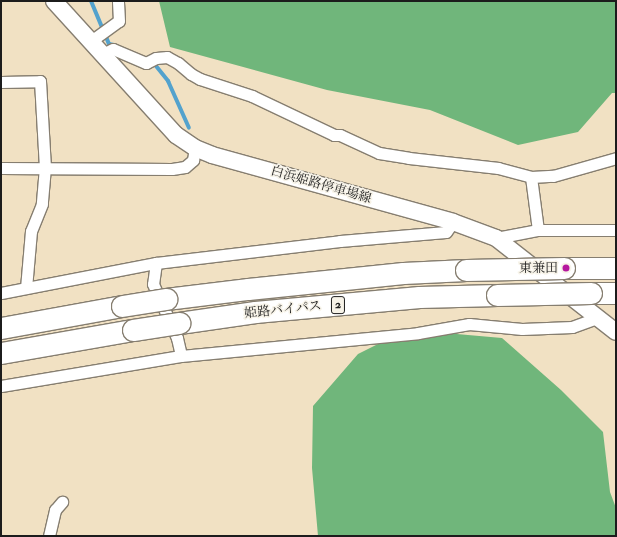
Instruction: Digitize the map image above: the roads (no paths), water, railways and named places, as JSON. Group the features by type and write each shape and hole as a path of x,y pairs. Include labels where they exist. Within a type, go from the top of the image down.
{"highway":[{"name":"姫路バイパス","path":"1,328 166,299 403,273 466,270 616,268"},
{"name":"姫路バイパス","path":"1,353 133,330 255,312 419,297 616,293"}],"main road":[{"name":"白浜姫路停車場線","path":"54,1 99,35 103,54 176,135 196,148 212,155 453,222 496,238 616,332"}],"street":[{"path":"99,35 120,21 118,1"},
{"path":"103,54 113,48 151,60 167,57 200,79 252,96 334,135 340,135 379,153 409,158 498,168 531,177 554,176 616,158"},
{"path":"1,82 40,81 45,167 42,204 31,231 26,288"},
{"path":"1,168 45,167 172,169 185,167 193,160 196,148"},
{"path":"531,177 538,230"},
{"path":"1,293 156,263 340,241 446,232 453,222"},
{"path":"496,238 538,230 616,230"},
{"path":"156,263 153,284 177,338 181,356"},
{"path":"1,386 181,356 418,333 469,324 522,329 572,327 597,318"},
{"path":"49,536 55,510 62,502"}],"waterway":[{"path":"91,1 109,44 114,45"},
{"path":"152,61 168,81 189,128"}],"place":[{"name":"東兼田","path":"566,268"}]}
